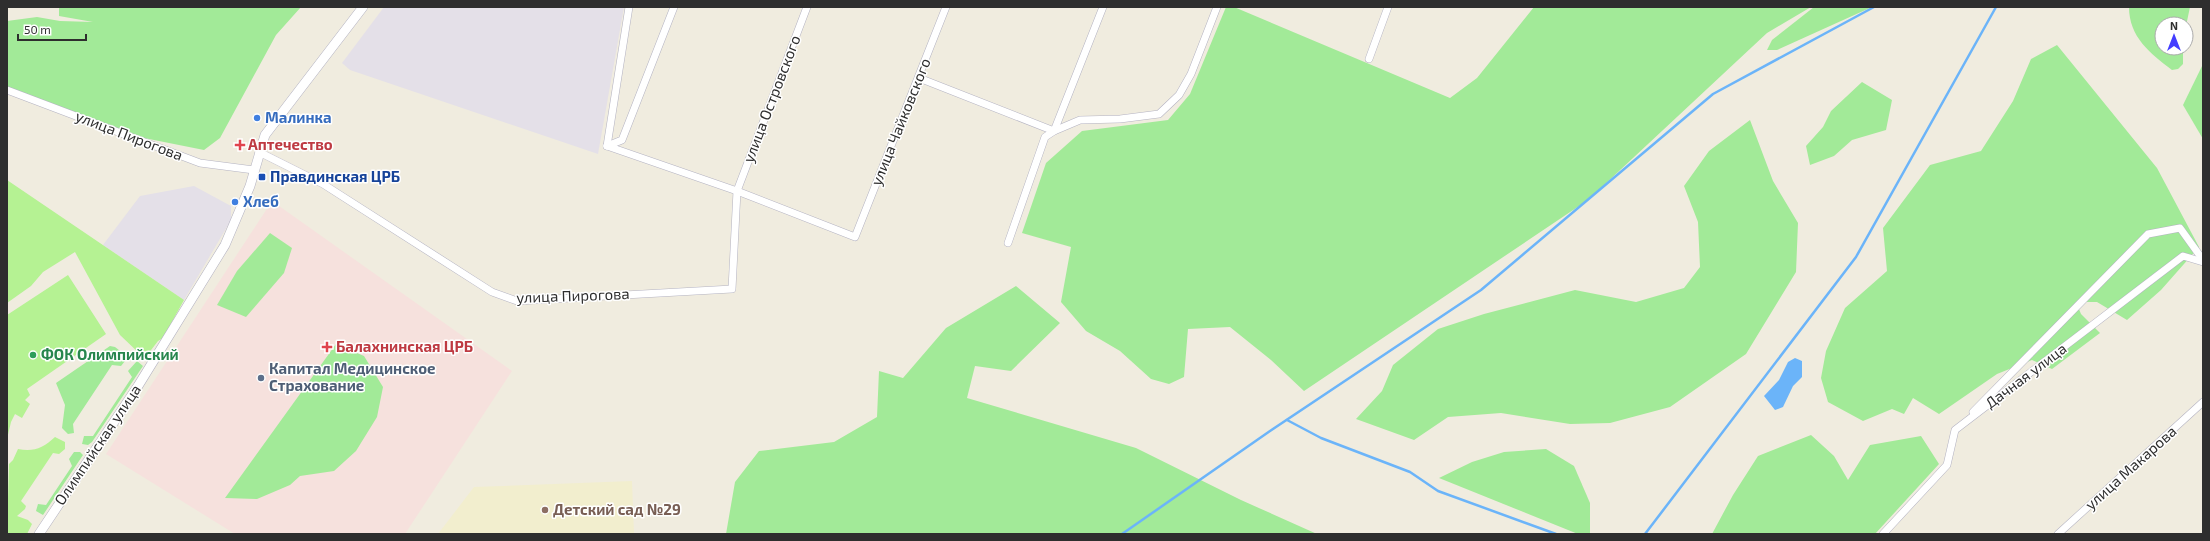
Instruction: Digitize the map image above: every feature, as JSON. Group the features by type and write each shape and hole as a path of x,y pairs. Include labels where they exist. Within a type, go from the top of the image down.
{"street":[{"name":"Олимпийская улица","path":"39,534 138,386 225,245 250,186 265,135 363,7"},
{"path":"607,146 629,7"},
{"path":"607,146 622,140 674,7"},
{"name":"улица Островского","path":"737,191 807,7"},
{"name":"улица Чайковского","path":"737,191 855,237 946,7"},
{"path":"1054,131 1103,7"},
{"path":"1008,243 1045,137 1054,131 1080,120 1120,119 1159,114 1179,95 1191,74 1217,7"},
{"path":"1369,58 1388,7"},
{"path":"919,78 1054,131"},
{"name":"улица Пирогова","path":"7,90 200,163 254,170"},
{"path":"607,146 737,191"},
{"name":"улица Пирогова","path":"260,152 323,184 492,292 517,300 732,290 737,191"},
{"path":"1884,534 1947,465 1955,430 2148,234 2180,228 2203,261"},
{"name":"Дачная улица","path":"1955,430 2183,256 2203,261"},
{"name":"улица Макарова","path":"2058,534 2203,402"}],"shaded area":[{"path":"384,7 624,7 598,154 350,70 342,63"},
{"path":"194,186 231,206 231,220 184,300 103,245 140,196"},
{"name":"Балахнинская ЦРБ","path":"272,201 512,371 405,534 235,534 106,454"},
{"name":"Детский сад №29","path":"632,481 634,534 438,534 474,487"}],"green space":[{"path":"59,7 301,7 276,35 220,138 204,150 139,137 7,88 7,21 37,17 60,21 93,22 59,16"},
{"path":"1226,7 1234,7 1450,98 1477,78 1534,7 1811,7 1767,33 1588,200 1304,391 1271,360 1230,327 1188,329 1184,377 1169,384 1151,379 1120,351 1086,331 1061,302 1071,247 1022,233 1046,163 1082,131 1168,120 1190,94"},
{"path":"1814,7 1872,7 1777,50 1767,50 1772,40"},
{"path":"2129,7 2190,7 2188,16 2154,16 2154,55 2137,36 2130,18"},
{"path":"2057,45 2157,168 2199,247 2161,290 2127,320 2097,302 2076,302 2081,314 2100,333 2052,369 2032,360 1997,374 1939,414 1913,398 1904,414 1892,409 1863,421 1828,402 1821,378 1826,351 1845,308 1887,271 1883,228 1930,165 1981,151 2013,101 2031,59"},
{"path":"2155,56 2183,56 2183,64 2178,69 2172,70"},
{"path":"2203,64 2203,139 2183,105"},
{"path":"1862,82 1892,100 1886,130 1852,140 1834,156 1810,165 1806,146 1823,127 1831,111"},
{"path":"1750,120 1773,181 1798,223 1796,272 1746,354 1670,407 1610,423 1570,424 1501,413 1448,417 1414,440 1356,419 1382,391 1393,365 1438,329 1484,314 1575,290 1636,302 1684,288 1700,267 1698,222 1684,186 1709,151"},
{"path":"7,180 184,300 163,338 158,341 148,354 141,355 120,335 75,252 43,272 31,286 7,303"},
{"path":"270,233 292,248 284,273 246,317 217,305 237,271"},
{"name":"ФОК Олимпийский","path":"68,275 106,334 27,389 30,395 25,400 30,404 22,418 15,414 11,422 7,439 7,315"},
{"path":"1016,286 1060,323 1011,371 975,366 967,398 1136,448 1241,500 1317,534 726,534 735,482 759,451 834,442 877,417 879,371 903,378 946,328"},
{"path":"336,344 364,356 383,387 377,417 356,451 334,471 300,476 290,485 257,499 225,498"},
{"path":"110,346 115,347 124,354 125,361 121,366 112,365 73,424 74,433 68,434 62,428 65,405 56,383"},
{"path":"137,361 143,366 92,442 88,445 82,444 84,436 93,436 132,377 128,371"},
{"path":"1811,435 1834,456 1848,480 1870,445 1921,436 1939,464 1875,534 1712,534 1733,495 1758,456"},
{"path":"55,437 65,442 65,449 59,454 53,453 21,501 26,506 25,509 17,516 28,520 32,524 27,534 7,534 9,464 13,460 18,449 29,450 38,448"},
{"path":"1546,449 1574,466 1590,503 1590,534 1578,534 1439,478 1472,462 1504,452"},
{"path":"74,452 80,452 83,455 43,515 36,511 38,504 46,505 72,466 69,459"}],"water":[{"path":"1795,358 1802,361 1802,377 1793,386 1783,407 1775,410 1764,396 1779,380 1788,362"}],"waterway":[{"path":"1122,534 1270,431 1481,290 1713,94 1874,7"},
{"path":"1645,534 1856,257 1996,7"},
{"path":"1287,420 1321,438 1410,472 1438,491 1556,534"}],"place":[{"name":"Малинка","path":"257,118"},
{"name":"Аптечество","path":"240,145"},
{"name":"Правдинская ЦРБ","path":"262,177"},
{"name":"Хлеб","path":"235,202"},
{"name":"Балахнинская ЦРБ","path":"327,347"},
{"name":"ФОК Олимпийский","path":"33,355"},
{"name":"Капитал Медицинское Страхование","path":"261,378"},
{"name":"Детский сад №29","path":"545,510"}]}
